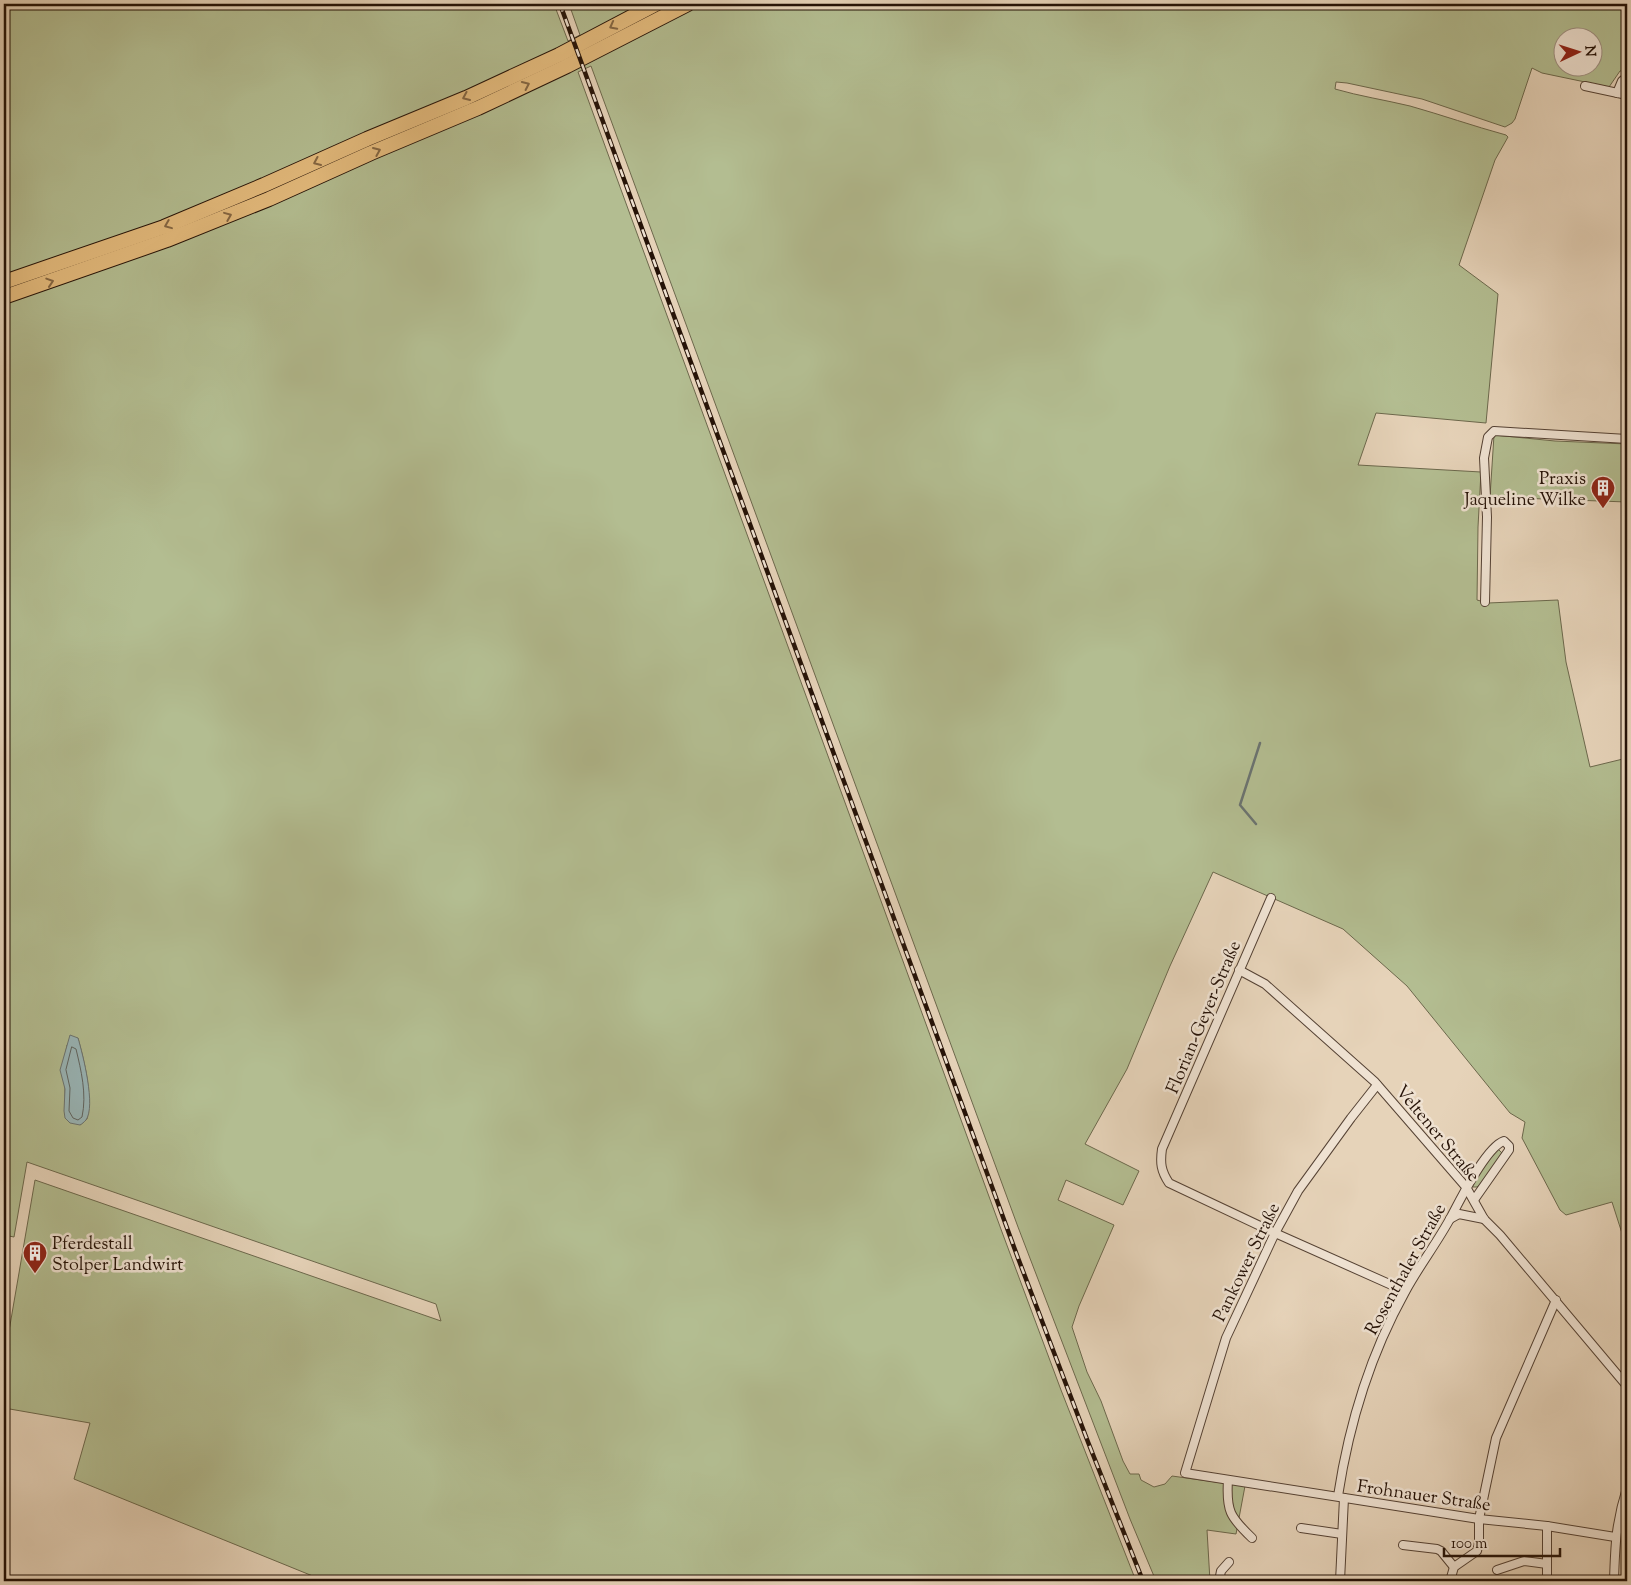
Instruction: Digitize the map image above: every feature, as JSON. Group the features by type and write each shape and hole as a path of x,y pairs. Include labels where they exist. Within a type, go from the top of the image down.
{"highway":[{"path":"4,282 164,227 264,185 466,98 542,63 656,4"},
{"path":"4,297 167,240 269,199 478,108 567,66 688,4"}],"street":[{"path":"1617,93 1622,81 1627,77"},
{"path":"1585,86 1627,95"},
{"path":"1484,602 1487,517 1484,458 1488,437 1494,431 1627,439"},
{"name":"Florian-Geyer-Straße","path":"1271,898 1162,1149 1160,1164 1163,1174 1169,1183 1275,1233"},
{"name":"Veltener Straße","path":"1239,970 1265,984 1378,1085 1466,1186 1484,1219 1556,1300 1627,1386"},
{"name":"Pankower Straße","path":"1185,1473 1226,1338 1275,1233 1298,1191 1351,1118 1378,1085"},
{"name":"Rosenthaler Straße","path":"1340,1581 1341,1497 1347,1446 1361,1394 1384,1335 1405,1291 1450,1219 1466,1186 1495,1146 1504,1140 1509,1146 1508,1150 1474,1200"},
{"path":"1450,1219 1459,1214 1484,1219"},
{"path":"1275,1233 1405,1291"},
{"path":"1450,1581 1454,1568 1477,1551 1479,1519 1496,1438 1556,1300"},
{"name":"Frohnauer Straße","path":"1185,1473 1479,1519 1547,1526 1615,1537"},
{"path":"1228,1480 1227,1500 1230,1512 1240,1527 1252,1538"},
{"path":"1614,1581 1615,1537 1627,1488"},
{"path":"1547,1526 1547,1581"},
{"path":"1301,1528 1342,1534"},
{"path":"1404,1545 1437,1549 1441,1551 1454,1568"},
{"path":"1497,1570 1524,1561 1547,1564"},
{"path":"1219,1581 1221,1570 1229,1562"}],"green space":[{"path":"4,4 554,4 568,41 580,35 569,4 1627,4 1627,70 1620,71 1609,87 1566,78 1604,78 1604,28 1554,28 1554,76 1542,73 1532,68 1515,119 1505,127 1422,99 1347,83 1336,82 1335,89 1410,106 1508,137 1495,160 1459,265 1498,294 1486,423 1376,413 1358,465 1481,472 1477,600 1488,603 1558,600 1566,662 1590,767 1627,758 1627,1249 1612,1202 1566,1215 1560,1210 1522,1138 1525,1122 1510,1113 1407,986 1343,929 1213,872 1170,966 1127,1069 1085,1144 1139,1171 1123,1205 1066,1180 1058,1200 1114,1225 1079,1306 1072,1327 1087,1372 1101,1401 1123,1461 1130,1474 1139,1474 1141,1480 1154,1487 1165,1484 1172,1476 1245,1486 1236,1534 1207,1530 1210,1581 1156,1581 1130,1519 1018,1227 591,66 578,72 1002,1232 1061,1390 1136,1581 325,1581 74,1479 90,1423 4,1408 4,1360 35,1180 441,1321 436,1304 27,1162 14,1237 4,1235","holes":["78,1038 89,1098 87,1119 80,1125 65,1096 65,1057 67,1045"]},
{"path":"1494,435 1555,441 1627,444 1627,502 1490,497"},
{"path":"1498,1149 1502,1153 1495,1167 1477,1187 1473,1187 1471,1183 1483,1164"}],"water":[{"path":"70,1035 78,1038 89,1092 89,1113 86,1120 80,1125 70,1123 65,1118 64,1111 65,1089 60,1070"}],"waterway":[{"path":"1256,824 1240,805 1260,743"}],"railway":[{"path":"560,4 1018,1258 1143,1581"}],"place":[{"name":"Praxis Jaqueline Wilke","path":"1603,509"},
{"name":"Pferdestall Stolper Landwirt","path":"35,1274"}]}
